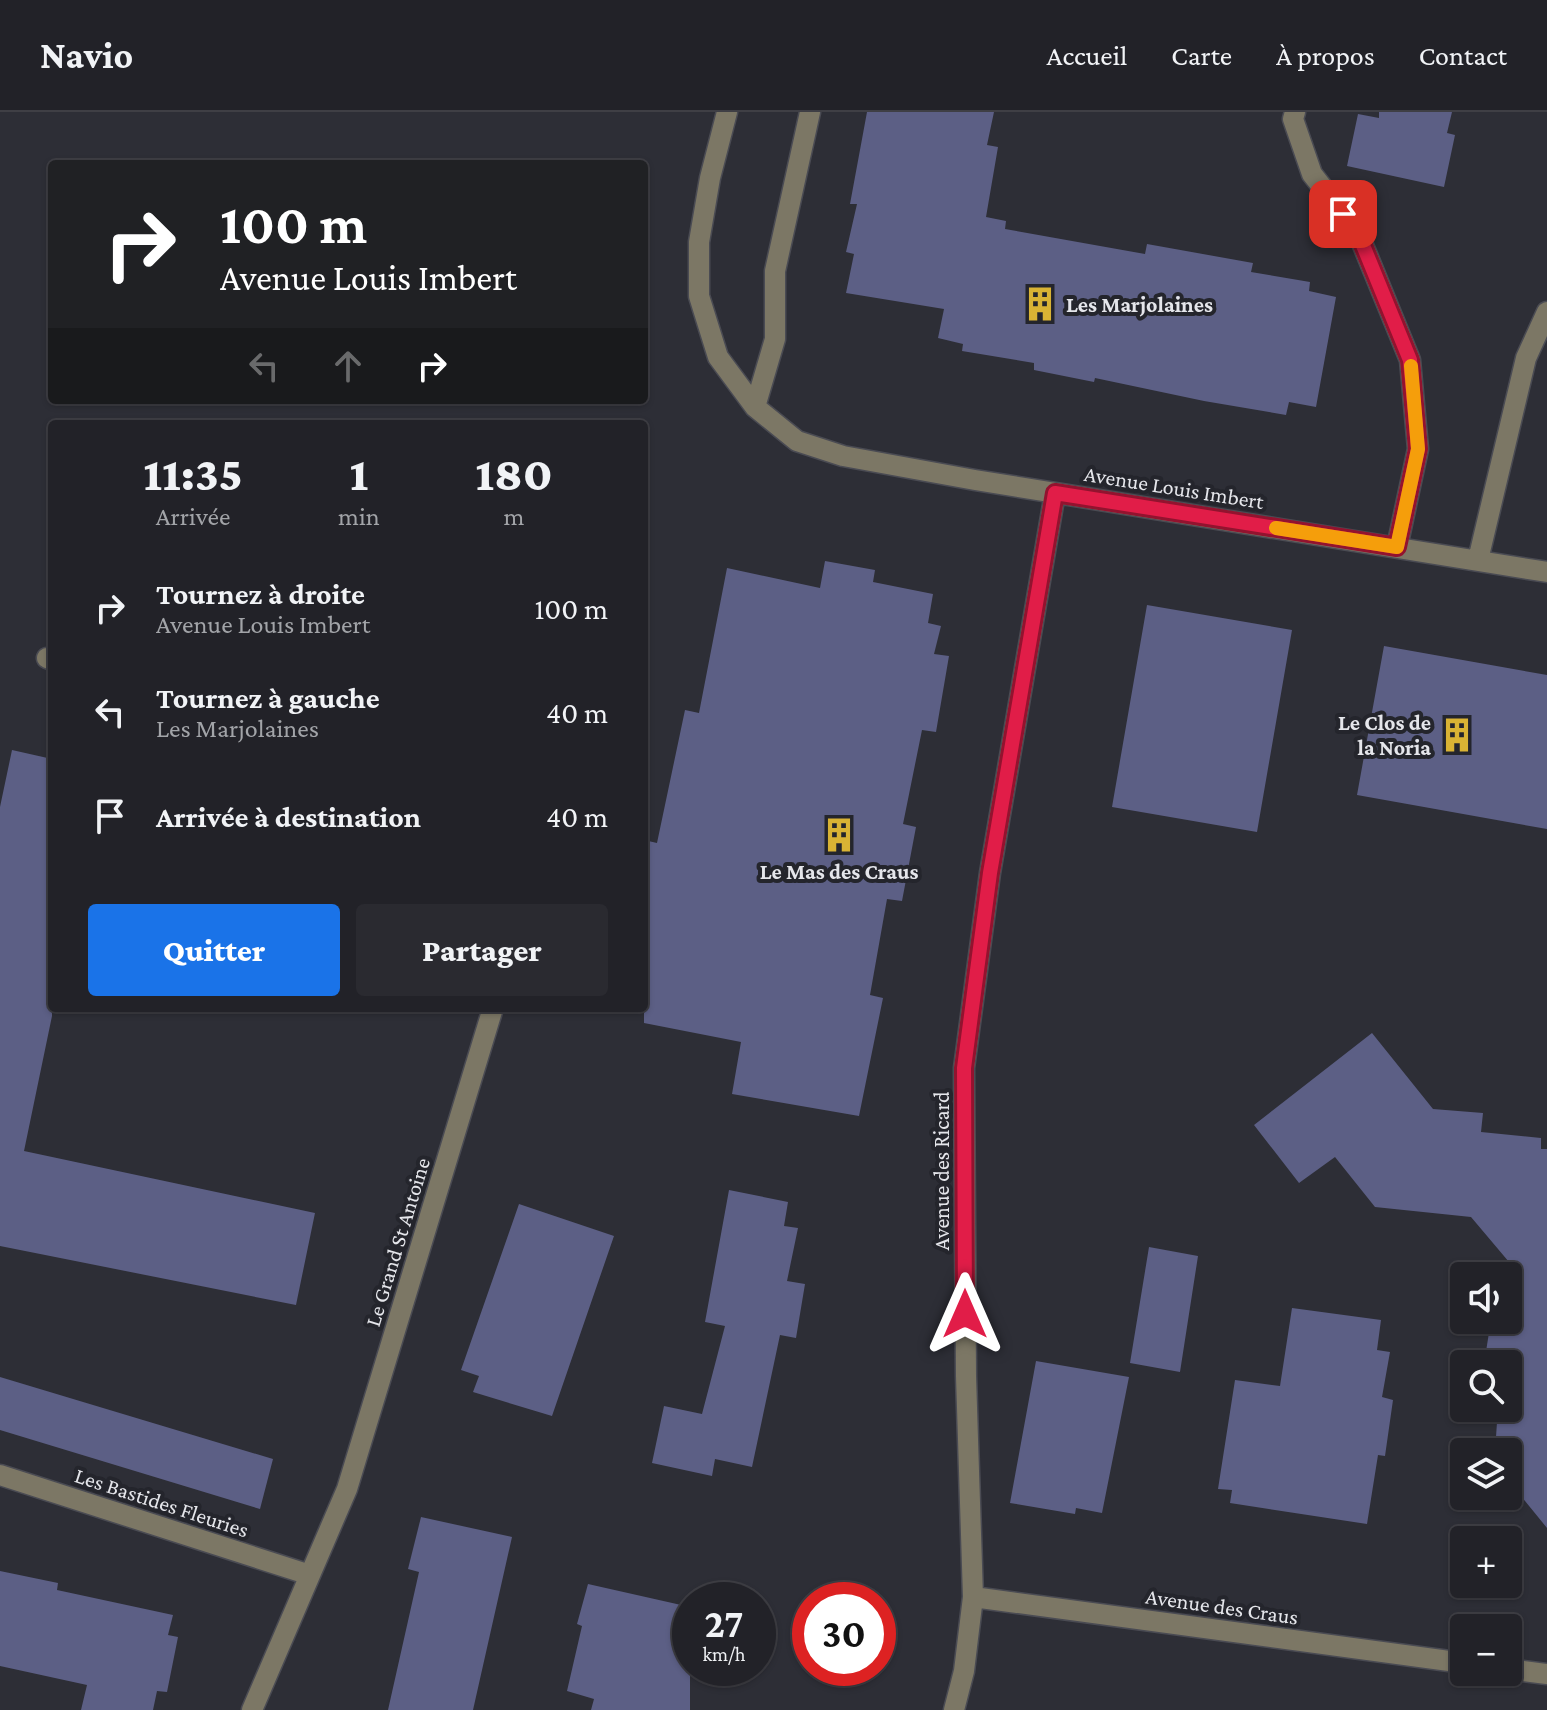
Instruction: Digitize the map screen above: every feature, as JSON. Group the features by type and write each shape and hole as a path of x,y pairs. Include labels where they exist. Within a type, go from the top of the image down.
{"street":[{"path":"727,112 710,178 699,242 699,296 718,357 755,407"},
{"path":"755,407 775,339 775,271 810,112"},
{"path":"1295,112 1293,119 1312,174 1358,233 1410,360 1418,449 1397,547"},
{"path":"1478,560 1526,358 1547,312"},
{"name":"Avenue Louis Imbert","path":"755,407 797,441 843,456 1547,572"},
{"name":"Avenue des Ricard","path":"954,1710 964,1671 973,1597 966,1376 964,1068 990,873 1055,493"},
{"name":"Le Grand St Antoine","path":"252,1710 347,1489 492,1012"},
{"name":"Les Bastides Fleuries","path":"0,1475 310,1575"},
{"name":"Avenue des Craus","path":"973,1597 1450,1661"},
{"path":"1522,1671 1547,1674"}],"building":[{"path":"867,112 994,112 987,145 998,147 986,217 1006,221 1005,229 1145,254 1147,244 1253,263 1251,272 1310,282 1309,291 1336,297 1316,407 1289,402 1286,415 1095,378 1094,382 1034,370 1034,363 962,351 963,344 938,338 944,309 846,293 854,254 846,252 857,204 850,204"},
{"path":"1379,112 1452,112 1447,133 1455,135 1444,187 1347,166 1358,114 1379,118"},
{"path":"825,561 875,570 873,582 933,594 928,623 941,626 934,654 949,656 936,732 922,730 903,824 916,827 902,901 887,899 870,995 883,998 859,1116 732,1094 741,1042 644,1023 644,1012 648,1012 648,841 657,843 685,710 699,713 727,568 820,588"},
{"path":"1147,605 1292,630 1257,832 1112,807"},
{"name":"Le Clos de la Noria","path":"1384,646 1547,675 1547,829 1357,795"},
{"path":"12,750 48,758 48,1012 52,1012 52,1016 24,1151 315,1213 296,1305 0,1246 0,807"},
{"path":"1372,1033 1433,1109 1483,1113 1481,1132 1541,1138 1541,1149 1547,1149 1547,1528 1522,1497 1522,1438 1496,1438 1497,1422 1522,1422 1522,1350 1486,1350 1489,1334 1522,1334 1522,1262 1509,1262 1471,1217 1375,1207 1335,1157 1299,1183 1254,1125"},
{"path":"729,1190 788,1202 784,1226 798,1228 787,1281 805,1284 796,1338 780,1335 752,1467 715,1459 712,1476 652,1463 664,1406 702,1414 725,1326 705,1322"},
{"path":"519,1204 614,1236 552,1416 473,1392 479,1376 461,1370"},
{"path":"1149,1247 1198,1256 1180,1372 1130,1363"},
{"path":"1292,1308 1381,1320 1377,1350 1390,1352 1382,1397 1393,1400 1385,1456 1378,1455 1367,1524 1230,1503 1232,1490 1218,1489 1235,1380 1280,1386"},
{"path":"1036,1361 1129,1377 1102,1513 1076,1508 1075,1514 1010,1503"},
{"path":"0,1377 273,1459 260,1509 0,1430"},
{"path":"421,1517 512,1537 473,1710 388,1710 419,1572 408,1569"},
{"path":"0,1571 58,1583 57,1590 173,1615 168,1635 178,1637 167,1692 157,1691 153,1710 81,1710 87,1685 0,1666"},
{"path":"588,1584 672,1603 672,1686 690,1686 690,1710 591,1710 594,1699 567,1691 582,1626 577,1624"}],"slow traffic":[{"path":"1276,528 1397,547 1418,449 1411,366"}],"place":[{"name":"Les Marjolaines","path":"1040,304"},
{"name":"Le Clos de la Noria","path":"1457,735"},
{"name":"Le Mas des Craus","path":"839,835"}],"route":[{"path":"965,1314 964,1068 990,873 1055,493 1397,547 1418,449 1410,360 1358,233 1343,214"}]}
